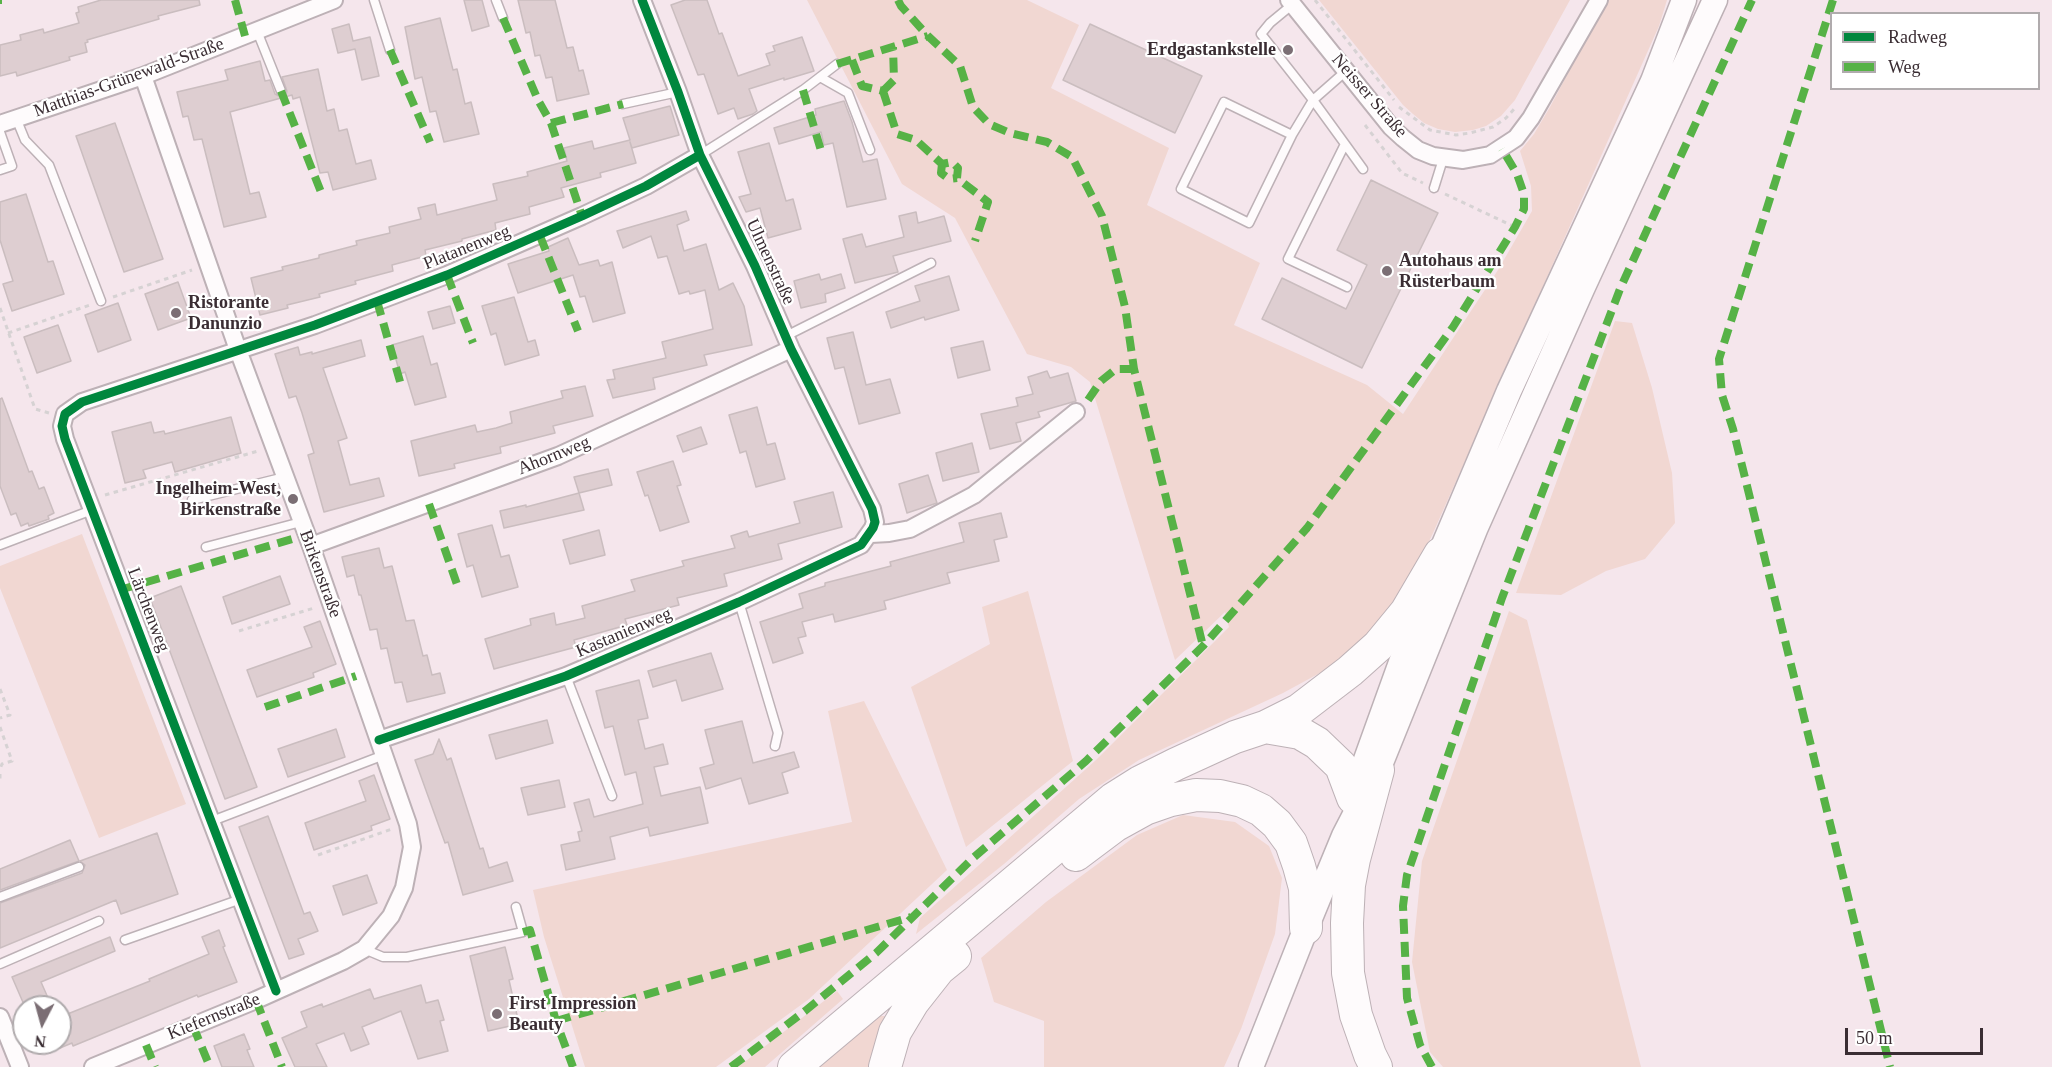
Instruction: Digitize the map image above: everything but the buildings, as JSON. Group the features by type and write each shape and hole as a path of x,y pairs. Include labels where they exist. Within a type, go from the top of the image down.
{"highway":[{"path":"794,1067 1113,799 1140,782 1186,759 1235,737 1265,728 1299,710 1350,671 1378,646 1406,612 1440,554"},
{"path":"1265,728 1300,733 1317,743 1341,766 1353,798"},
{"path":"1376,1067 1356,1015 1348,973 1347,923 1349,885 1354,859 1378,770"},
{"path":"885,1067 889,1048 903,1017 939,969 1116,825 1145,809 1171,800 1196,795 1220,796 1242,801 1261,810 1277,824 1291,843 1299,866 1305,888 1306,928"}],"main road":[{"path":"1344,836 1366,756 1440,554 1509,391 1653,81 1684,0"},
{"path":"1251,1067 1344,836 1378,770 1476,527 1715,0"}],"street":[{"name":"Matthias-Grünewald-Straße","path":"8,121 142,76 334,0"},
{"name":"Ulmenstraße","path":"642,0 700,155 755,266 788,342 872,509 874,522 871,534"},
{"name":"Neisser Straße","path":"1291,2 1391,127 1418,150 1443,159 1463,160 1490,155 1516,138 1532,118 1599,0"},
{"name":"Birkenstraße","path":"142,76 408,824 412,847 404,888"},
{"name":"Platanenweg","path":"238,350 315,325 447,275 646,186 700,155"},
{"name":"Ahornweg","path":"311,546 558,456 788,342"},
{"path":"63,418 67,411 82,402 238,350"},
{"path":"871,534 910,529 974,495 1076,412"},
{"name":"Lärchenweg","path":"63,418 64,434 90,505 276,991"},
{"name":"Kastanienweg","path":"381,748 566,676 739,602 861,545 871,534"},
{"name":"Kiefernstraße","path":"93,1067 276,991 364,949 391,916 404,888"},
{"path":"0,1017 20,1067"}],"lane":[{"path":"374,0 390,51"},
{"path":"496,0 503,18"},
{"path":"1291,2 1261,34 1313,100 1363,170"},
{"path":"257,31 281,91"},
{"path":"700,155 803,90 837,64"},
{"path":"1292,135 1224,102 1181,189 1249,223 1292,135 1313,100 1346,70"},
{"path":"820,77 848,93 870,150"},
{"path":"623,104 678,92"},
{"path":"8,121 50,165 101,301"},
{"path":"0,132 12,166 0,170"},
{"path":"1345,144 1288,259 1347,287"},
{"path":"1434,188 1443,159"},
{"path":"788,342 931,264"},
{"path":"192,500 285,477"},
{"path":"0,544 90,505"},
{"path":"206,547 301,522"},
{"path":"739,602 778,733 775,747"},
{"name":"Kastanienweg","path":"566,676 612,796"},
{"path":"212,821 381,748"},
{"path":"0,897 79,867"},
{"path":"125,940 241,899"},
{"path":"364,949 383,957 407,957 523,932 516,907"},
{"path":"0,964 99,921"}],"path":[{"path":"1315,0 1399,107 1414,120 1430,129 1456,135 1493,127 1506,118 1518,104"},
{"path":"8,333 208,264"},
{"path":"0,308 35,409 63,418"},
{"path":"90,505 274,446"},
{"path":"239,631 330,603"},
{"path":"0,689 10,715 0,718"},
{"path":"0,727 12,760 2,765 0,778"},
{"path":"318,855 408,824"}],"shaded area":[{"path":"807,0 1027,0 1079,25 1051,88 1169,148 1147,205 1260,263 1234,325 1367,385 1403,414 1498,270 1532,211 1531,186 1520,151 1534,134 1550,107 1607,0 1667,0 1659,26 1433,533 1416,569 1389,614 1342,661 1283,693 1139,760 1079,799 1004,864 916,934 920,918 1096,760 1229,627 1225,612 1175,660 1090,382 1071,367 1027,354 955,218 902,184"},
{"path":"1319,0 1570,0 1515,100 1501,116 1486,126 1455,132 1438,129 1424,123 1403,105"},
{"path":"1615,321 1632,323 1652,388 1672,473 1675,523 1645,559 1606,571 1561,595 1516,593"},
{"path":"82,534 186,804 99,838 0,588 0,566"},
{"path":"1028,591 1073,761 966,847 911,687 990,644 982,607"},
{"path":"1509,611 1527,620 1641,1067 1443,1067 1430,1052 1412,962 1422,861"},
{"path":"864,701 947,870 809,999 716,1067 585,1067 544,937 533,890 852,822 828,711"},
{"path":"1183,815 1235,822 1269,846 1282,878 1275,934 1241,1029 1224,1067 1044,1067 1044,1021 994,1002 981,958 1046,902 1137,835"},
{"path":"837,991 843,999 765,1067 738,1067"},
{"path":"874,1016 887,1016 872,1067 810,1067"}],"marked path":[{"path":"235,0 245,36"},
{"path":"898,0 928,36 960,66 973,107 989,124 1010,133 1047,142 1072,157 1102,216 1125,307 1134,369 1203,646"},
{"path":"1432,1067 1420,1045 1407,998 1403,906 1407,875 1502,598 1620,289 1752,0"},
{"path":"1833,0 1719,359 1722,395 1733,429 1890,1067"},
{"path":"503,18 538,100 551,123 582,216"},
{"path":"837,64 928,36"},
{"path":"883,91 894,80 893,47"},
{"path":"390,50 430,142"},
{"path":"852,60 862,86 883,91"},
{"path":"803,90 822,154"},
{"path":"281,91 321,192"},
{"path":"883,91 897,134 916,140 942,164 952,162 958,168 957,178 988,202 975,241"},
{"path":"551,123 623,104"},
{"path":"731,1067 876,953 973,858 1086,761 1203,646 1307,528 1453,327 1515,227 1524,209 1524,194 1517,174 1502,149"},
{"path":"942,164 941,173 949,179 957,178"},
{"path":"540,236 578,331"},
{"path":"447,275 473,343"},
{"path":"377,301 401,385"},
{"path":"1088,400 1101,381 1116,369 1134,369"},
{"path":"429,504 459,590"},
{"path":"123,589 306,535"},
{"path":"265,707 356,676"},
{"path":"556,1021 911,917"},
{"path":"523,932 530,930 556,1021 573,1067"},
{"path":"256,1000 282,1067"},
{"path":"193,1026 210,1067"},
{"path":"146,1045 155,1067"}],"cycle path":[{"path":"379,740 566,676 739,602 861,545 873,528 875,522 872,509 791,349 755,266 700,155 642,0"},
{"path":"276,991 65,439 62,426 65,414 82,402 315,325 447,275 646,186 700,155"}],"place":[{"name":"Erdgastankstelle","path":"1288,50"},
{"name":"Autohaus am Rüsterbaum","path":"1387,271"},
{"name":"Ristorante Danunzio","path":"176,313"},
{"name":"Ingelheim-West, Birkenstraße","path":"293,499"},
{"name":"First Impression Beauty","path":"497,1014"}]}
